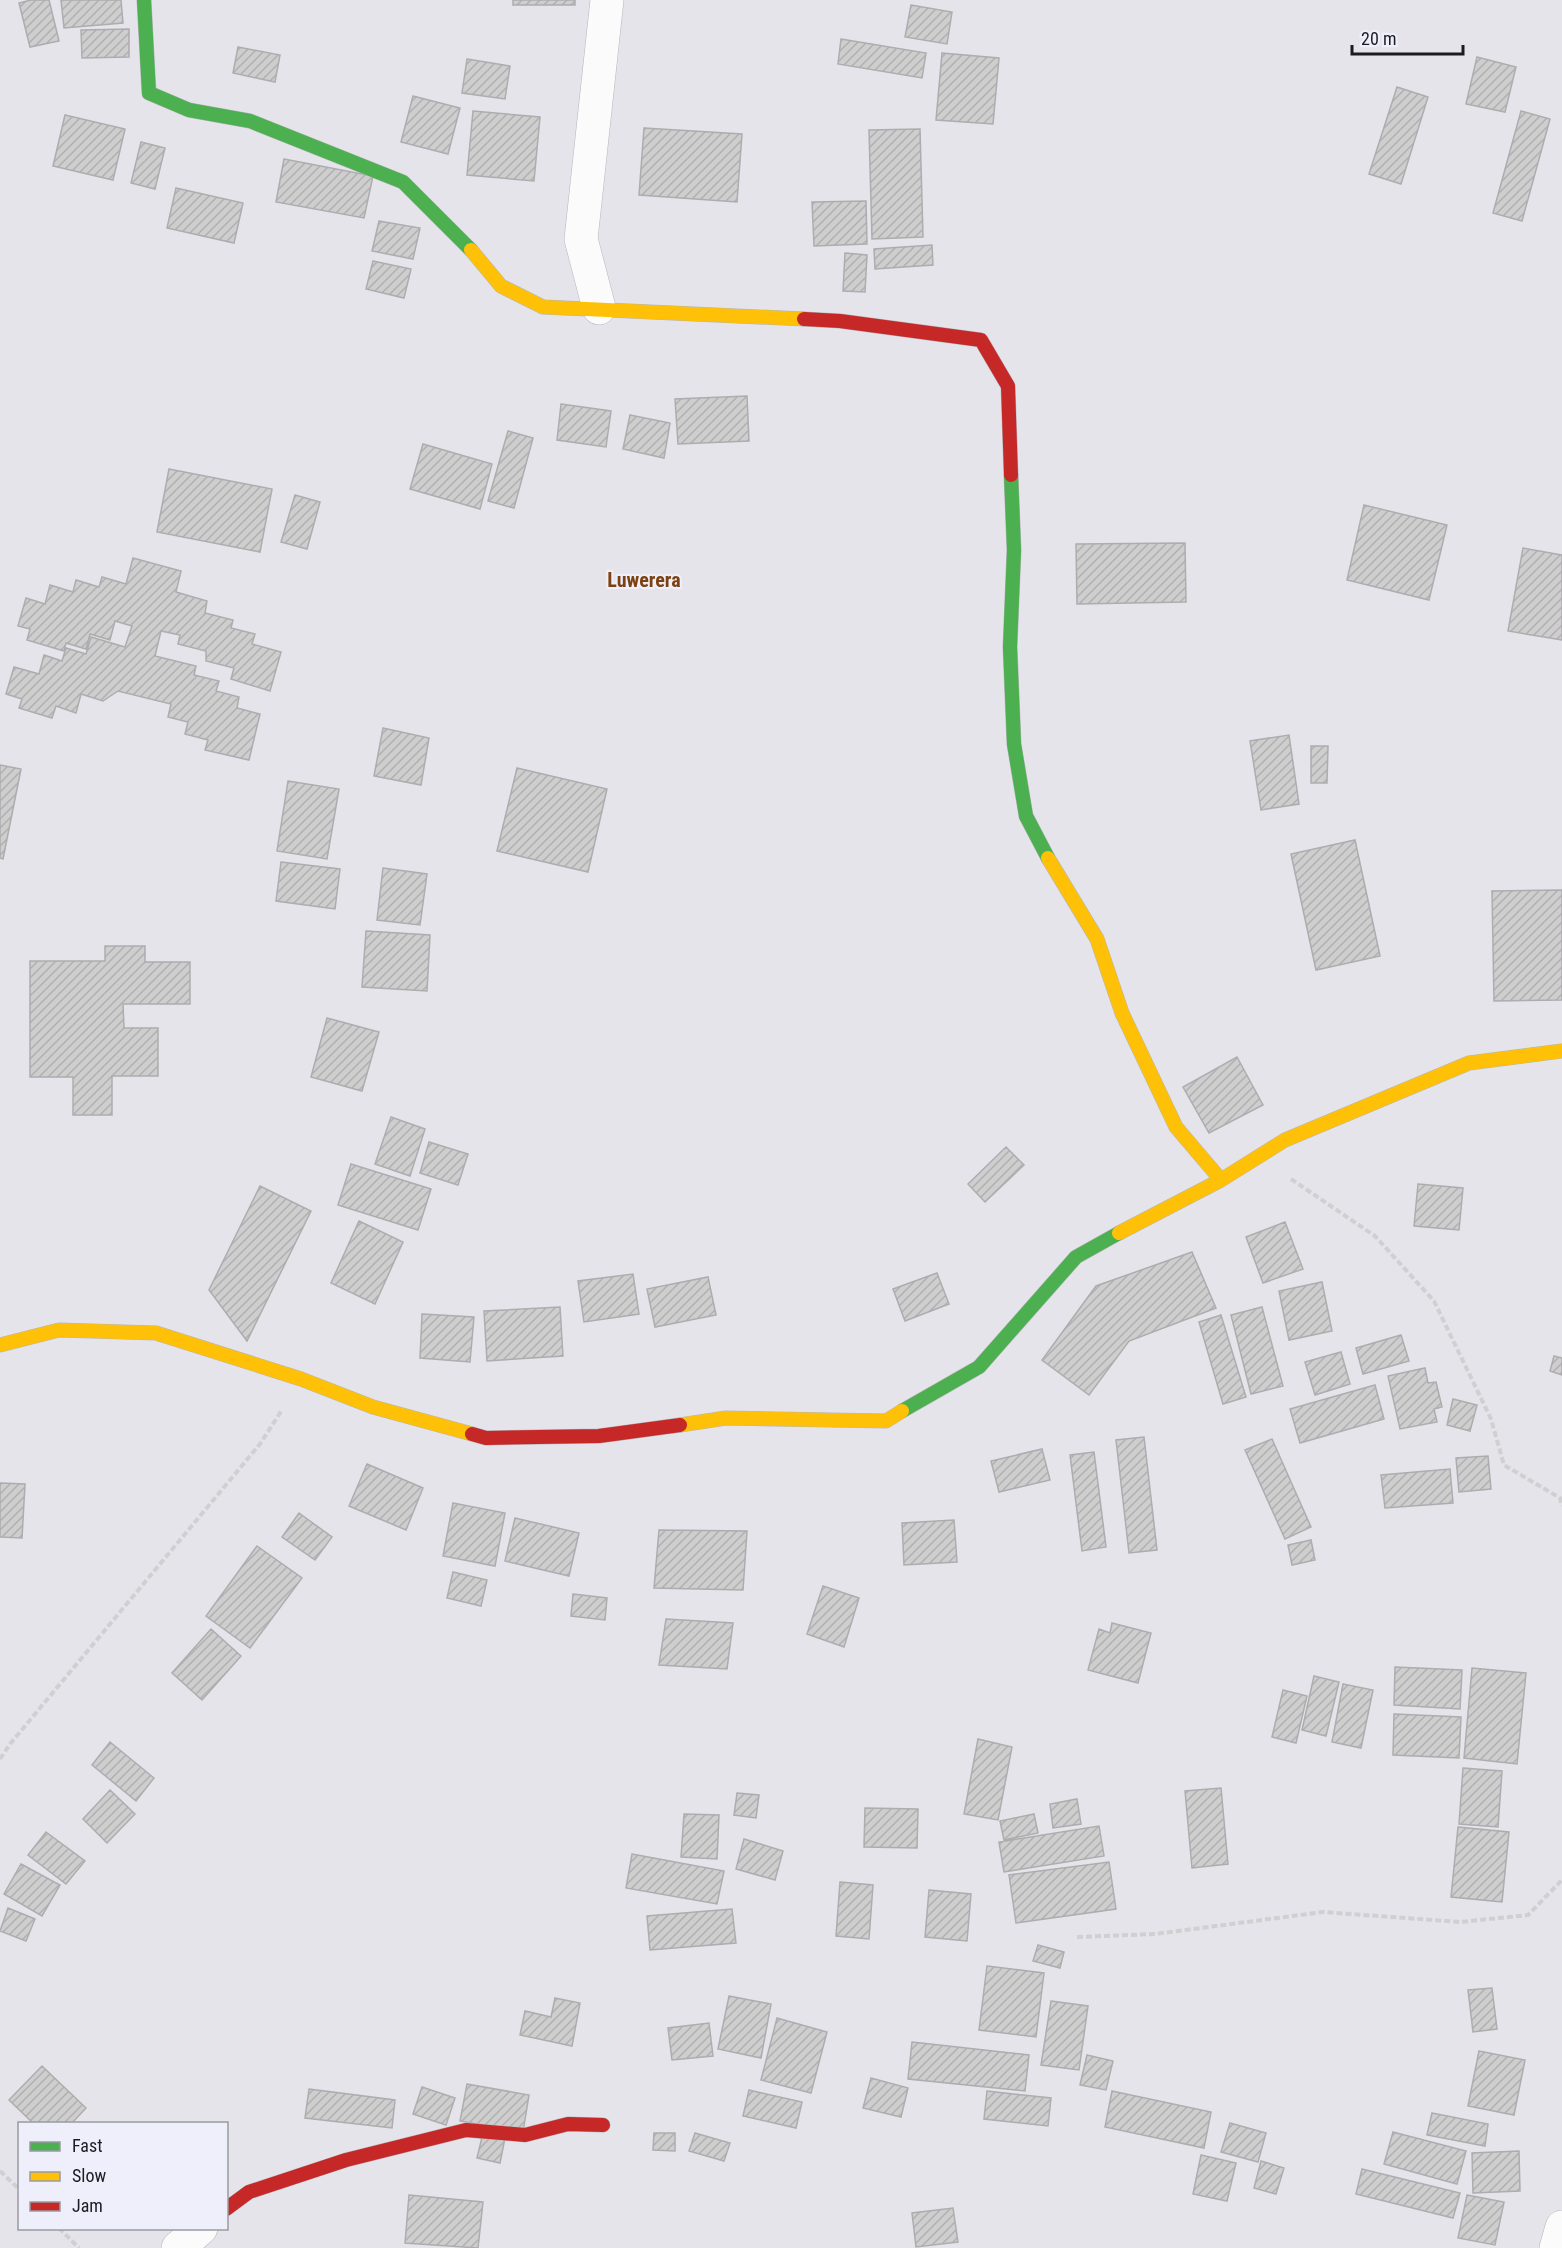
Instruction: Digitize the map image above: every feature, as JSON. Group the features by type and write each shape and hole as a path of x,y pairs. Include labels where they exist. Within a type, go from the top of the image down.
{"street":[{"path":"144,0 149,93 189,110 250,122 403,182 478,257 501,286 543,307 840,321 981,340 1008,386 1014,550 1010,647 1014,744 1026,816 1054,870 1097,939 1122,1013 1176,1127 1221,1180"},
{"path":"599,308 581,239 607,0"},
{"path":"0,1344 59,1330 156,1333 301,1380 373,1407 486,1438 599,1436 726,1418 886,1421 979,1367 1076,1257 1167,1206 1221,1180 1285,1140 1469,1063 1562,1051"},
{"path":"228,2208 249,2192 346,2160 466,2130 525,2135 568,2124 603,2125"},
{"path":"1556,2248 1562,2228"},
{"path":"178,2248 200,2230"}],"path":[{"path":"1258,1157 1375,1236 1434,1301 1491,1419 1504,1465 1560,1498 1562,1506"},
{"path":"0,1760 10,1744 260,1444 301,1380"},
{"path":"1077,1937 1155,1934 1323,1912 1460,1922 1528,1915 1562,1880"},
{"path":"0,2171 18,2188"},
{"path":"60,2230 79,2248"}],"building":[{"path":"49,0 59,41 30,47 19,3"},
{"path":"61,0 121,0 123,23 64,28"},
{"path":"513,0 575,0 575,5 513,5"},
{"path":"911,5 952,12 947,44 905,37"},
{"path":"129,29 129,57 82,58 81,30"},
{"path":"841,39 926,53 922,78 838,64"},
{"path":"238,47 280,55 275,82 233,73"},
{"path":"942,53 999,58 993,124 936,120"},
{"path":"1477,57 1516,67 1505,112 1466,104"},
{"path":"467,59 510,66 505,99 462,93"},
{"path":"1397,87 1428,97 1401,184 1369,174"},
{"path":"413,96 460,108 448,154 401,142"},
{"path":"473,111 540,117 534,181 467,175"},
{"path":"1521,111 1550,119 1522,221 1493,213"},
{"path":"65,115 125,129 113,180 53,166"},
{"path":"644,128 742,134 737,202 639,195"},
{"path":"920,129 923,237 872,239 869,130"},
{"path":"141,142 165,148 155,189 131,183"},
{"path":"284,159 373,176 364,218 276,202"},
{"path":"176,188 243,203 234,243 167,228"},
{"path":"866,201 867,244 814,246 812,202"},
{"path":"379,221 420,228 413,259 372,251"},
{"path":"932,245 933,265 875,269 874,249"},
{"path":"845,253 867,255 865,292 843,291"},
{"path":"373,261 411,269 404,298 366,289"},
{"path":"747,396 749,441 678,444 675,399"},
{"path":"561,404 611,411 606,447 557,440"},
{"path":"630,415 670,423 664,458 623,449"},
{"path":"508,431 533,438 514,508 488,501"},
{"path":"423,444 492,464 480,509 410,489"},
{"path":"169,469 272,489 260,552 157,532"},
{"path":"295,495 320,502 307,549 281,542"},
{"path":"1364,505 1447,525 1429,600 1347,580"},
{"path":"1185,543 1186,602 1077,604 1076,544"},
{"path":"1523,548 1562,555 1562,640 1508,631"},
{"path":"133,558 181,571 176,592 207,601 205,613 233,620 231,628 255,634 252,644 281,652 270,691 231,679 234,668 206,661 206,651 178,644 180,635 161,631 155,656 196,666 194,675 219,681 216,691 239,697 237,708 260,714 249,760 205,750 208,740 185,734 188,722 168,717 171,704 118,691 103,701 81,694 76,713 56,706 52,718 19,708 22,699 6,694 14,667 39,674 44,655 62,661 66,648 86,654 91,637 125,647 132,626 115,621 110,640 90,634 86,649 66,643 64,651 27,640 30,629 18,626 26,598 45,604 50,585 73,592 76,580 99,587 102,577 126,584"},
{"path":"383,728 429,738 421,785 374,776"},
{"path":"1289,735 1299,804 1261,810 1250,741"},
{"path":"1311,746 1328,746 1327,783 1311,783"},
{"path":"0,765 21,769 3,859 0,858"},
{"path":"517,768 607,789 588,872 497,851"},
{"path":"288,781 339,789 327,859 277,851"},
{"path":"1355,840 1380,956 1316,970 1291,854"},
{"path":"281,862 340,869 335,909 276,901"},
{"path":"383,868 427,874 420,925 377,920"},
{"path":"1562,890 1562,1000 1494,1001 1492,891"},
{"path":"366,931 430,935 427,991 362,987"},
{"path":"105,946 145,946 145,962 190,962 190,1004 123,1004 124,1028 158,1028 158,1076 112,1076 112,1115 73,1115 73,1077 30,1077 30,961 105,961"},
{"path":"327,1018 379,1032 362,1091 311,1077"},
{"path":"1237,1057 1263,1105 1209,1133 1183,1087"},
{"path":"391,1117 425,1129 410,1176 375,1164"},
{"path":"429,1142 468,1154 458,1185 420,1173"},
{"path":"1006,1147 1024,1165 985,1202 968,1184"},
{"path":"351,1164 431,1189 418,1230 338,1205"},
{"path":"1418,1184 1463,1188 1459,1230 1414,1226"},
{"path":"260,1186 311,1211 247,1341 209,1290"},
{"path":"359,1221 403,1242 375,1304 331,1283"},
{"path":"1285,1222 1303,1269 1263,1283 1246,1237"},
{"path":"1192,1252 1216,1308 1129,1341 1089,1395 1042,1360 1096,1286"},
{"path":"937,1273 949,1304 905,1321 893,1289"},
{"path":"633,1274 639,1314 584,1322 578,1281"},
{"path":"708,1277 716,1315 655,1327 647,1289"},
{"path":"1322,1282 1332,1331 1289,1340 1279,1291"},
{"path":"560,1307 563,1356 487,1361 484,1311"},
{"path":"1262,1307 1283,1386 1251,1394 1231,1315"},
{"path":"422,1314 474,1317 470,1362 420,1358"},
{"path":"1221,1315 1246,1397 1223,1404 1199,1322"},
{"path":"1401,1335 1409,1361 1363,1374 1356,1348"},
{"path":"1341,1352 1350,1384 1315,1395 1305,1362"},
{"path":"1554,1356 1562,1358 1562,1375 1550,1371"},
{"path":"1425,1368 1428,1383 1436,1382 1442,1407 1434,1409 1437,1422 1400,1429 1388,1376"},
{"path":"1375,1385 1384,1419 1300,1443 1290,1409"},
{"path":"1453,1399 1477,1405 1470,1431 1447,1425"},
{"path":"1144,1437 1157,1550 1129,1553 1116,1440"},
{"path":"1272,1439 1311,1527 1285,1539 1245,1450"},
{"path":"1042,1449 1050,1480 999,1492 991,1461"},
{"path":"1094,1452 1106,1547 1082,1551 1070,1455"},
{"path":"1488,1456 1491,1489 1459,1492 1456,1458"},
{"path":"367,1464 423,1488 406,1530 349,1506"},
{"path":"1450,1469 1453,1503 1385,1508 1381,1475"},
{"path":"0,1483 25,1484 22,1538 0,1537"},
{"path":"453,1503 505,1513 495,1566 443,1556"},
{"path":"299,1513 332,1537 315,1560 282,1537"},
{"path":"515,1518 579,1533 569,1576 505,1561"},
{"path":"954,1520 957,1562 904,1565 902,1523"},
{"path":"659,1530 747,1531 743,1590 654,1588"},
{"path":"1311,1540 1315,1560 1292,1565 1288,1545"},
{"path":"257,1546 302,1578 250,1648 206,1616"},
{"path":"453,1572 487,1580 481,1606 447,1598"},
{"path":"823,1586 859,1598 844,1647 807,1634"},
{"path":"573,1594 607,1598 605,1620 571,1616"},
{"path":"666,1619 733,1623 727,1669 659,1665"},
{"path":"1112,1623 1151,1633 1138,1683 1088,1670 1099,1629 1110,1633"},
{"path":"211,1629 241,1656 202,1700 172,1673"},
{"path":"1395,1667 1462,1670 1460,1709 1394,1705"},
{"path":"1472,1668 1526,1673 1517,1764 1464,1758"},
{"path":"1314,1676 1339,1682 1326,1736 1302,1730"},
{"path":"1343,1684 1373,1690 1361,1748 1332,1742"},
{"path":"1283,1690 1307,1696 1296,1743 1272,1737"},
{"path":"1394,1714 1461,1717 1459,1758 1393,1755"},
{"path":"978,1739 1012,1747 998,1820 964,1814"},
{"path":"110,1742 154,1778 136,1801 92,1765"},
{"path":"1463,1768 1502,1771 1498,1827 1459,1824"},
{"path":"1221,1788 1228,1864 1192,1868 1185,1791"},
{"path":"110,1790 135,1814 107,1843 83,1819"},
{"path":"737,1793 759,1795 756,1818 734,1815"},
{"path":"1077,1799 1081,1824 1053,1828 1050,1804"},
{"path":"865,1808 918,1809 917,1848 864,1847"},
{"path":"684,1814 719,1815 717,1859 681,1857"},
{"path":"1034,1814 1038,1833 1004,1840 1000,1821"},
{"path":"1099,1826 1104,1856 1004,1872 999,1842"},
{"path":"1458,1827 1509,1832 1502,1902 1451,1897"},
{"path":"46,1832 85,1861 66,1884 28,1855"},
{"path":"744,1839 783,1851 775,1880 736,1869"},
{"path":"632,1854 724,1871 717,1904 626,1888"},
{"path":"1109,1862 1116,1909 1016,1923 1009,1875"},
{"path":"21,1864 60,1885 42,1916 4,1894"},
{"path":"840,1882 873,1885 869,1939 836,1936"},
{"path":"929,1890 971,1894 967,1941 925,1937"},
{"path":"8,1908 35,1919 26,1941 0,1931"},
{"path":"732,1909 736,1943 650,1950 647,1916"},
{"path":"1038,1945 1064,1952 1060,1968 1033,1961"},
{"path":"987,1966 1044,1973 1036,2037 979,2030"},
{"path":"1492,1988 1497,2029 1473,2032 1468,1990"},
{"path":"729,1996 771,2004 761,2058 718,2049"},
{"path":"555,1998 580,2003 572,2046 520,2035 525,2011 551,2017"},
{"path":"1051,2001 1088,2006 1079,2070 1041,2065"},
{"path":"777,2018 827,2032 811,2093 761,2080"},
{"path":"709,2023 713,2056 672,2060 668,2028"},
{"path":"912,2042 1029,2055 1025,2091 908,2079"},
{"path":"1479,2051 1525,2060 1514,2115 1468,2106"},
{"path":"1087,2055 1113,2061 1106,2090 1080,2085"},
{"path":"42,2066 86,2108 73,2122 32,2122 9,2100"},
{"path":"871,2078 908,2088 901,2117 863,2108"},
{"path":"467,2084 529,2095 523,2132 460,2121"},
{"path":"422,2087 455,2098 446,2125 413,2114"},
{"path":"309,2089 395,2100 392,2128 305,2118"},
{"path":"749,2090 802,2102 796,2128 743,2116"},
{"path":"987,2091 1051,2098 1048,2126 984,2119"},
{"path":"1112,2091 1211,2112 1204,2148 1105,2127"},
{"path":"1432,2113 1488,2124 1485,2146 1427,2135"},
{"path":"1230,2123 1266,2133 1258,2162 1221,2152"},
{"path":"1393,2132 1466,2151 1457,2184 1384,2164"},
{"path":"483,2133 505,2138 500,2163 477,2158"},
{"path":"654,2133 675,2133 675,2151 653,2150"},
{"path":"695,2133 730,2143 724,2161 689,2151"},
{"path":"1519,2151 1520,2191 1473,2193 1472,2153"},
{"path":"1201,2155 1236,2163 1227,2201 1193,2194"},
{"path":"1261,2161 1284,2168 1276,2194 1254,2188"},
{"path":"1362,2169 1460,2193 1453,2218 1356,2194"},
{"path":"409,2195 483,2202 478,2248 405,2243"},
{"path":"1467,2195 1504,2202 1495,2245 1458,2238"},
{"path":"953,2208 958,2242 916,2247 912,2213"}],"traffic: fast":[{"path":"144,0 149,93 189,110 250,121 403,182 471,250"},
{"path":"1011,475 1014,550 1010,647 1014,744 1026,816 1048,858"},
{"path":"902,1411 979,1367 1076,1257 1119,1233"}],"traffic: slow":[{"path":"471,250 501,286 543,307 804,319"},
{"path":"1048,858 1097,939 1122,1013 1176,1127 1221,1180"},
{"path":"1119,1233 1221,1180 1285,1140 1469,1063 1562,1051"},
{"path":"0,1345 59,1330 156,1333 301,1379 373,1407 472,1434"},
{"path":"680,1425 726,1418 886,1421 902,1411"}],"traffic: jam":[{"path":"804,319 840,321 981,340 1008,386 1011,475"},
{"path":"472,1434 486,1438 599,1436 680,1425"},
{"path":"228,2208 249,2192 346,2160 466,2130 525,2135 568,2124 603,2125"}],"district":[{"name":"Luwerera","path":"644,580"}]}
